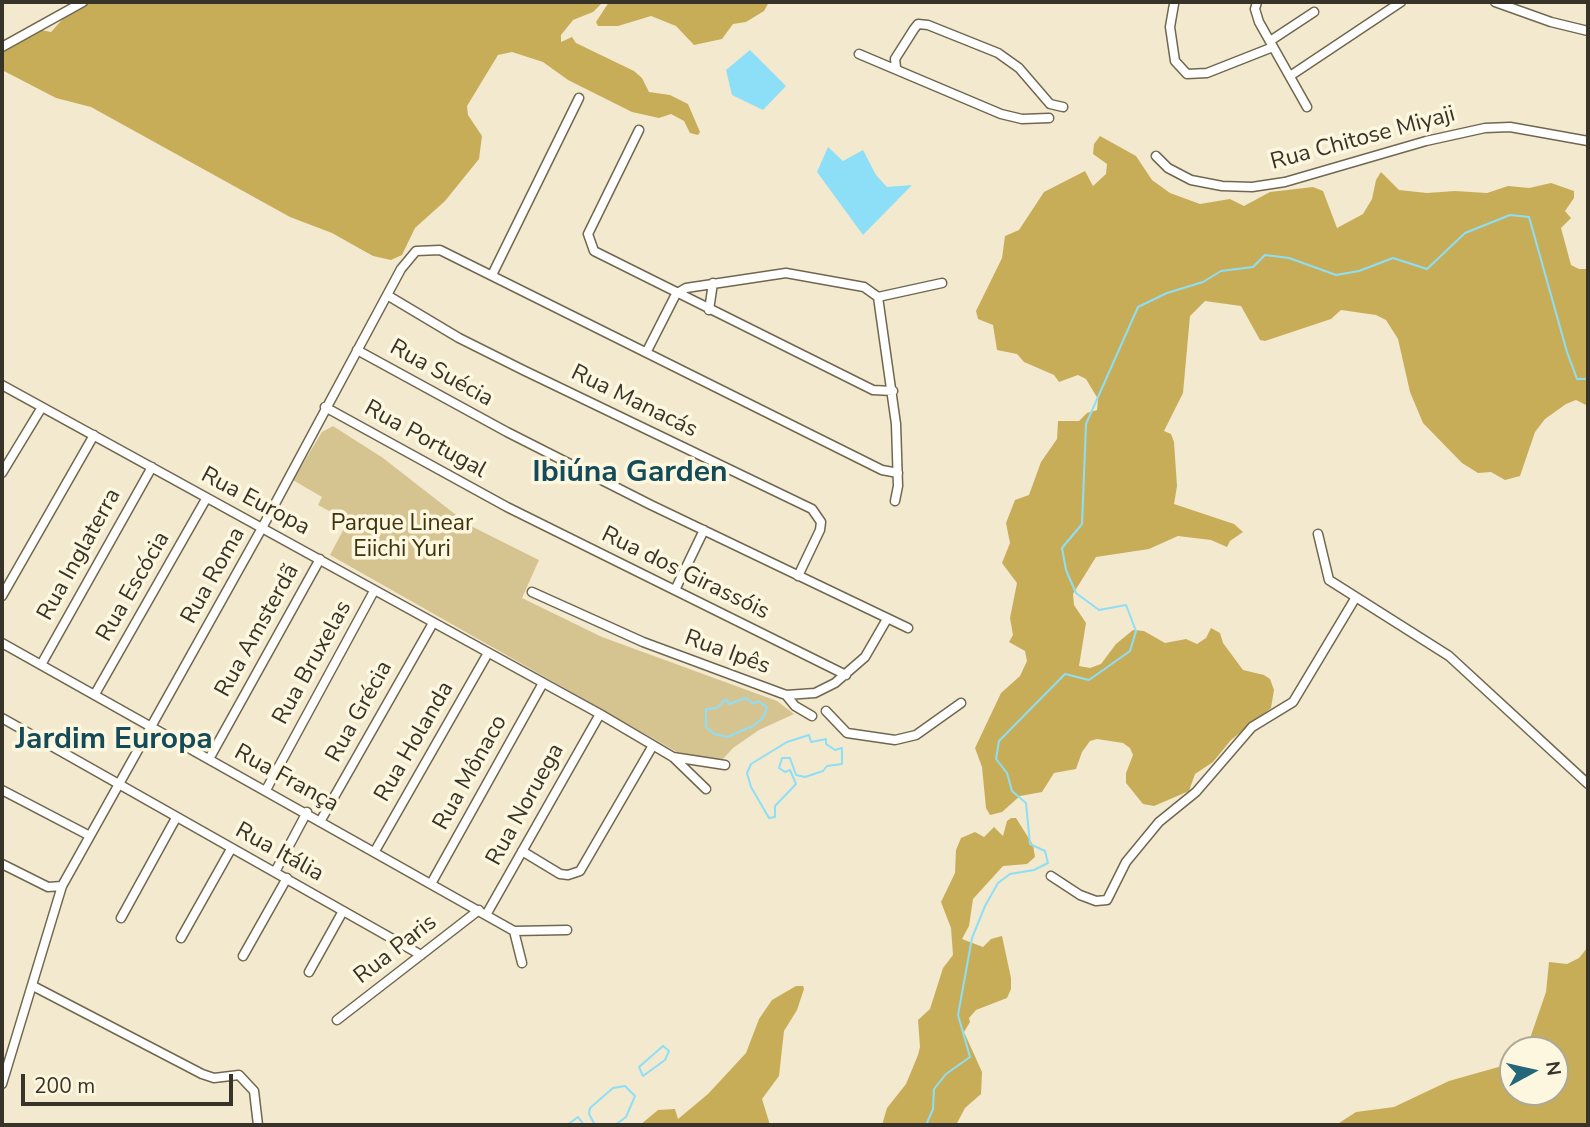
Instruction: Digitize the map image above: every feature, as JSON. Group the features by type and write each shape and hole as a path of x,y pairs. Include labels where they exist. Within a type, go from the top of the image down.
{"street":[{"path":"2,47 83,2"},
{"path":"1257,2 1255,14 1307,107"},
{"path":"1290,76 1401,2"},
{"path":"1495,2 1551,22 1588,31"},
{"path":"1174,4 1170,26 1175,61 1187,74 1207,73 1271,44 1314,12"},
{"path":"896,67 895,59 914,29 918,24 929,25 998,53 1019,68 1046,96 1050,104 1063,107"},
{"path":"859,54 896,67 911,77 1001,114 1022,119 1049,118"},
{"path":"579,98 492,275 882,470 898,472"},
{"name":"Rua Chitose Miyaji","path":"1156,156 1168,168 1191,180 1222,186 1252,187 1285,182 1426,141 1485,128 1510,127 1588,141"},
{"path":"639,130 588,234 589,242 597,254 873,390 893,391"},
{"name":"Rua Roma","path":"2,1084 62,886 410,256 420,249 440,250 492,275"},
{"path":"647,351 676,294 687,288 786,273 864,287 878,297 893,391 898,472 895,501"},
{"path":"878,297 942,283"},
{"path":"709,310 713,284"},
{"name":"Rua Manacás","path":"387,295 523,370 812,509 821,522 820,530 798,576"},
{"name":"Rua Suécia","path":"357,351 508,432 908,628"},
{"name":"Rua Europa","path":"2,385 600,714 652,747 673,757 725,765"},
{"path":"2,473 41,407"},
{"name":"Rua Portugal","path":"325,407 507,507"},
{"path":"2,596 94,435"},
{"name":"Rua Inglaterra","path":"42,663 152,467"},
{"name":"Rua Escócia","path":"95,694 206,499"},
{"name":"Rua dos Girassóis","path":"507,507 846,675"},
{"path":"675,590 704,530"},
{"path":"1318,534 1329,580 1449,656 1588,784"},
{"name":"Rua Amsterdã","path":"209,759 320,559"},
{"name":"Rua Bruxelas","path":"266,790 374,591"},
{"name":"Rua Ipês","path":"532,592 643,642 786,695 815,693 846,675 865,657 887,619"},
{"path":"1051,876 1080,895 1096,901 1107,900 1126,862 1159,822 1196,792 1252,727 1293,702 1356,597"},
{"name":"Rua Grécia","path":"321,820 433,623"},
{"name":"Rua França","path":"2,643 432,882 514,931"},
{"name":"Rua Holanda","path":"375,851 488,653"},
{"name":"Rua Mônaco","path":"432,882 543,683"},
{"path":"786,695 795,706 812,716"},
{"path":"826,711 847,733 895,740 916,735 961,703"},
{"name":"Rua Noruega","path":"483,912 522,851 600,714"},
{"name":"Rua Itália","path":"2,718 421,955"},
{"path":"522,851 560,874 568,876 580,871 652,747"},
{"name":"Rua Europa","path":"673,757 706,789"},
{"path":"2,790 90,836"},
{"path":"275,872 307,812"},
{"path":"121,918 176,818"},
{"path":"181,938 231,849"},
{"path":"2,864 48,887 62,886"},
{"path":"243,956 287,878"},
{"path":"309,972 343,911"},
{"name":"Rua Paris","path":"337,1020 421,955 483,912"},
{"path":"522,963 514,931 567,930"},
{"path":"33,986 208,1077 239,1075 254,1091 258,1125"}],"green space":[{"name":"Parque Linear Eiichi Yuri","path":"333,426 383,458 469,525 539,560 522,598 602,637 777,701 794,714 759,730 733,748 722,760 677,752 330,555 348,521 318,505 322,497 293,480 322,432"}],"shaded area":[{"path":"78,2 603,2 593,12 573,20 561,35 561,42 572,37 576,43 634,71 642,78 649,92 670,95 688,104 700,132 698,135 690,133 684,121 671,114 659,118 632,112 568,80 543,62 512,52 498,55 467,106 468,115 482,136 479,159 445,201 415,228 402,255 391,260 373,256 332,233 290,217 91,107 56,98 2,70 2,48 41,30 51,32"},
{"path":"609,2 769,2 764,11 746,22 733,24 722,39 694,45 676,26 651,16 618,26 598,26 596,22"},
{"path":"1100,136 1136,156 1152,180 1170,193 1200,204 1230,199 1244,206 1270,192 1313,187 1323,191 1337,228 1363,214 1372,199 1376,180 1381,172 1399,190 1427,193 1487,193 1508,186 1529,188 1551,183 1574,191 1574,198 1565,211 1571,218 1561,228 1571,265 1588,269 1588,406 1576,400 1545,419 1535,432 1520,476 1505,480 1491,472 1478,473 1462,463 1423,423 1410,392 1398,339 1386,320 1376,315 1341,310 1331,319 1265,341 1260,340 1241,306 1205,301 1190,316 1183,393 1164,431 1171,434 1174,442 1177,486 1174,504 1234,524 1243,532 1230,541 1227,547 1211,540 1178,536 1149,549 1096,557 1073,594 1074,605 1086,623 1079,666 1090,668 1101,664 1116,644 1133,630 1144,631 1165,643 1186,639 1197,644 1206,638 1211,628 1220,633 1223,643 1243,670 1270,679 1274,690 1271,708 1231,740 1213,762 1195,774 1189,791 1154,806 1143,804 1126,783 1126,773 1133,755 1130,748 1123,743 1097,739 1090,741 1082,752 1076,769 1054,773 1042,792 1020,796 1002,812 990,815 986,808 982,767 975,748 1001,693 1020,676 1027,661 1025,651 1009,642 1013,635 1010,618 1017,583 1002,563 1010,543 1006,523 1015,500 1029,495 1041,462 1057,439 1058,421 1079,421 1087,413 1097,410 1098,399 1086,379 1078,375 1059,382 1054,375 1024,362 1017,354 997,350 993,325 978,319 976,311 1002,258 1005,236 1019,230 1044,192 1085,171 1093,186 1106,174 1107,164 1093,154 1094,144"},
{"path":"1016,818 1033,845 1035,857 1027,864 1003,866 973,899 969,926 962,939 983,947 991,939 1002,936 1011,978 1011,989 1007,998 976,1010 969,1018 970,1022 964,1032 982,1072 981,1094 965,1108 956,1125 882,1125 887,1108 906,1084 918,1055 918,1020 930,1009 943,968 953,955 951,928 941,902 955,873 956,850 961,838 975,832 984,837 994,827 1003,836 1007,821"},
{"path":"1588,947 1588,1125 1336,1125 1356,1112 1394,1107 1449,1081 1499,1067 1499,1106 1569,1106 1569,1036 1531,1036 1546,992 1549,962 1567,964 1579,958"},
{"path":"796,986 803,986 804,989 797,1010 784,1031 779,1076 762,1099 770,1125 640,1125 658,1110 675,1109 678,1119 708,1094 746,1053 759,1019 772,1000"}],"water":[{"path":"750,50 786,86 763,110 732,95 726,70"},
{"path":"828,147 843,161 863,150 876,175 887,187 912,185 863,235 817,172"}],"waterway":[{"path":"926,1125 933,1109 934,1089 946,1074 970,1057 958,1015 972,938 985,906 998,883 1010,874 1034,870 1048,863 1045,851 1030,844 1026,803 1012,791 1007,773 996,759 999,741 1065,674 1089,680 1130,651 1136,631 1126,605 1099,610 1076,593 1066,570 1062,548 1082,524 1086,424 1138,307 1167,293 1203,282 1221,271 1253,267 1265,255 1289,258 1336,275 1359,271 1393,258 1427,269 1465,233 1510,215 1529,217 1567,352 1577,379 1588,379"},
{"path":"746,698 754,704 758,701 767,707 763,718 753,726 727,737 714,734 706,727 706,709 717,708 726,699 729,704 746,698"},
{"path":"809,735 811,742 826,739 826,744 835,750 842,748 842,764 827,766 823,771 805,777 796,775 790,758 782,758 779,768 785,772 790,770 796,784 775,806 775,817 769,818 751,787 747,773 751,764 787,742 809,735"},
{"path":"663,1046 669,1051 665,1060 643,1076 639,1067 663,1046"},
{"path":"595,1125 589,1114 590,1108 613,1088 625,1086 635,1096 626,1117 615,1125"},
{"path":"567,1125 578,1117 584,1125"},
{"path":"556,1125 564,1125"}],"district":[{"name":"Ibiúna Garden","path":"630,474"},
{"name":"Jardim Europa","path":"114,741"}]}
